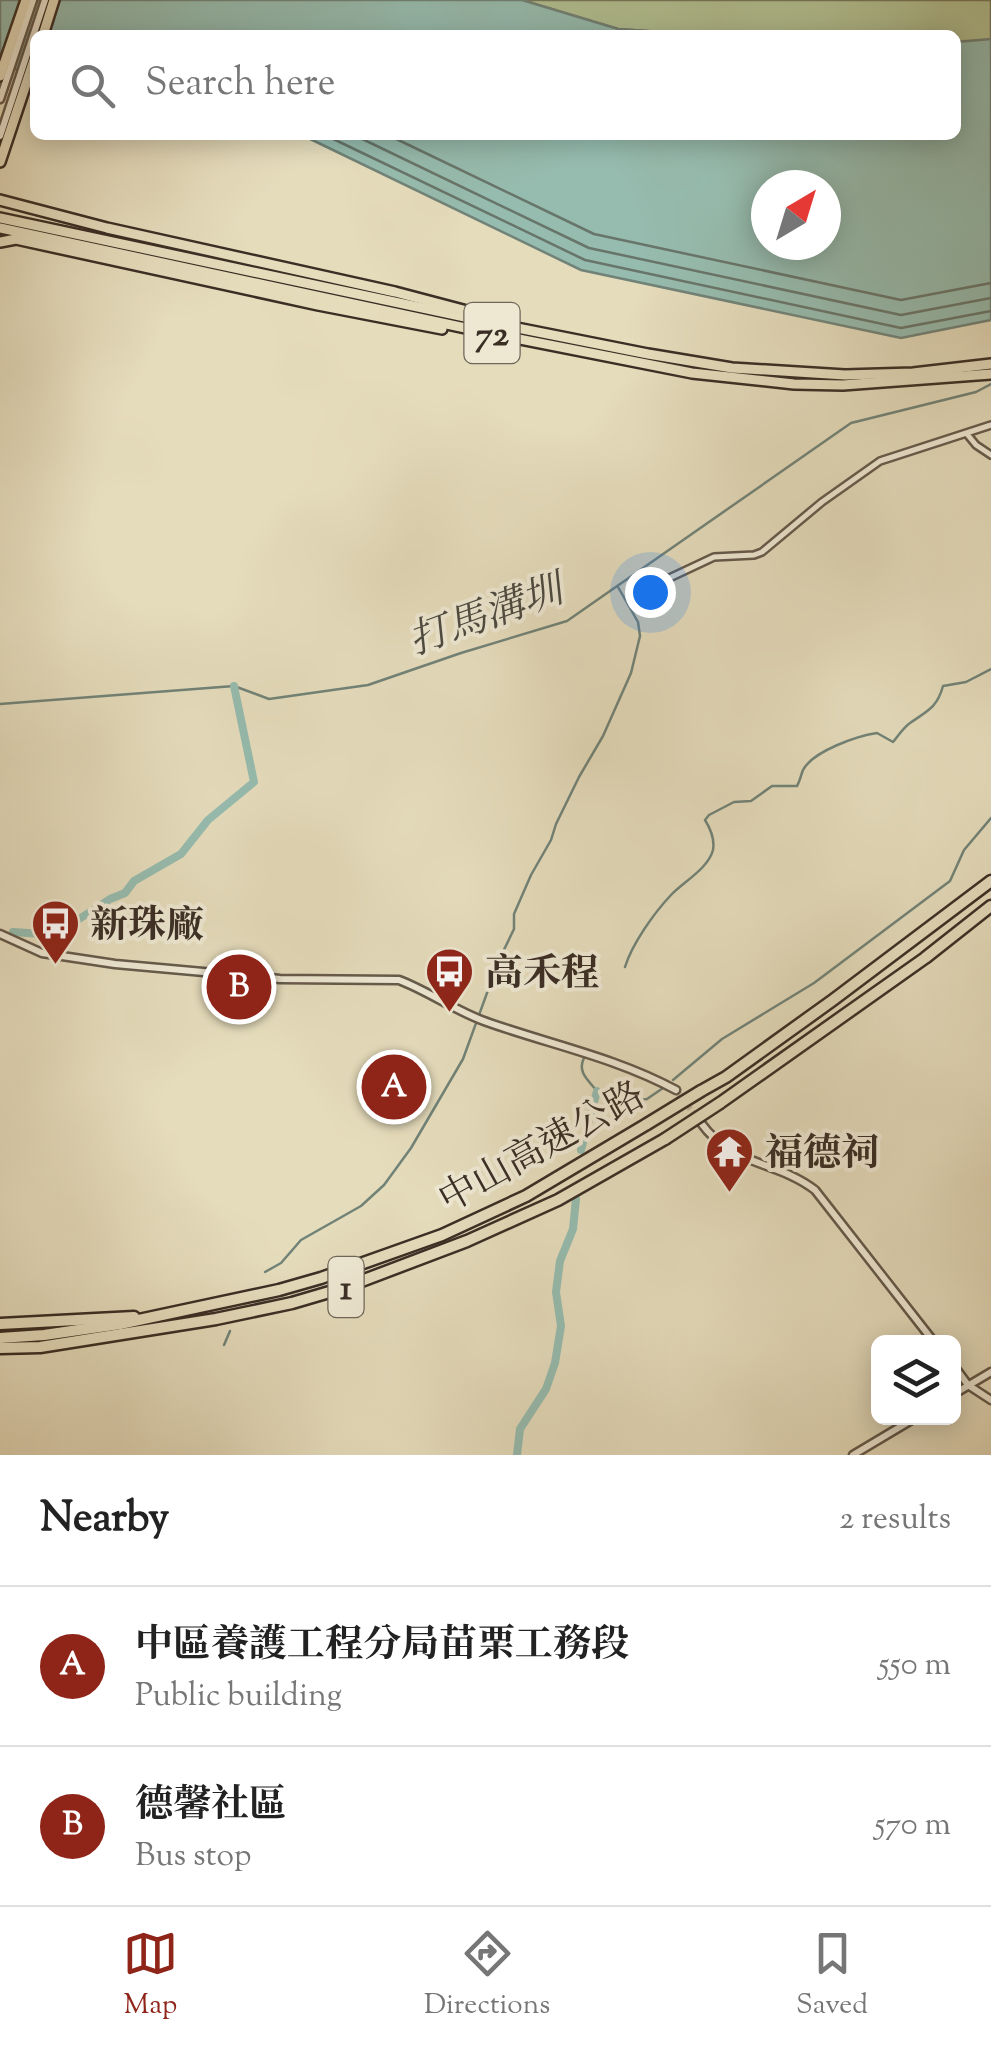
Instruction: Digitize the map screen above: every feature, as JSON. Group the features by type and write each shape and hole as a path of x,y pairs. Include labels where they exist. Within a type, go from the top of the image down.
{"highway":[{"name":"中山高速公路","path":"0,1338 120,1324 307,1282 442,1234 526,1196 726,1077 991,881"},
{"name":"中山高速公路","path":"0,1348 40,1347 292,1303 343,1288 467,1240 558,1200 720,1103 925,958 991,906"},
{"path":"0,1324 154,1316"}],"main road":[{"path":"0,76 30,0"},
{"path":"44,30 54,0"},
{"path":"0,162 30,73"},
{"path":"0,200 395,292 482,315 507,326"},
{"path":"0,208 22,207"},
{"name":"72","path":"0,218 507,326 732,368 797,374 913,374 991,364"},
{"path":"0,230 16,239 318,305 456,331 484,332"},
{"name":"72","path":"0,230 692,373 794,384 860,384 991,374"},
{"path":"0,242 16,239"}],"street":[{"path":"0,99 30,0"},
{"path":"35,30 45,0"},
{"path":"0,136 30,45"},
{"path":"646,589 714,556 762,552 880,460 991,425"},
{"path":"967,434 991,456"},
{"path":"0,934 42,954 115,964 280,979 399,980 479,1019 618,1062 676,1090"},
{"path":"701,1123 722,1146 739,1156 801,1180 815,1190 929,1335"},
{"path":"961,1390 991,1372"},
{"path":"961,1376 991,1400"},
{"path":"853,1455 903,1425"}],"green space":[{"path":"522,0 991,0 991,44 961,45 961,30 618,29"}],"water":[{"path":"0,0 522,0 632,30 30,30 30,70 0,69"},
{"path":"991,39 991,320 901,338 581,270 312,140 961,140 961,42"}],"waterway":[{"name":"打馬溝圳","path":"0,704 234,686 269,699 368,685 567,621 851,423 976,392 991,384"},
{"path":"265,1272 281,1263 301,1240 361,1206 384,1185 411,1148 463,1059 514,929 514,914 631,673 640,636 638,622 618,587"},
{"path":"625,967 638,939 658,911 710,857 713,842 705,820 709,815 734,802 751,801 772,786 797,786 808,763 847,741 877,733 893,742 934,704 943,686 966,682 991,669"},
{"path":"13,932 42,934 62,930 125,893 134,881 181,854 208,820 254,782 234,686"},
{"path":"673,1080 722,1039 814,983 950,881 964,850 991,818"},
{"path":"584,1058 583,1072 597,1091 639,1100 663,1088"},
{"path":"581,1150 597,1091"},
{"path":"517,1455 520,1429 546,1389 555,1363 561,1326 556,1292 560,1261 573,1229 576,1199"},
{"path":"224,1345 230,1331"}],"tunnel":[{"path":"676,1090 697,1118"}],"place":[{"name":"新珠廠","path":"55,966"},
{"name":"德馨社區","path":"239,987"},
{"name":"高禾程","path":"450,1014"},
{"name":"中區養護工程分局苗栗工務段","path":"394,1087"},
{"name":"福德祠","path":"730,1194"}]}
